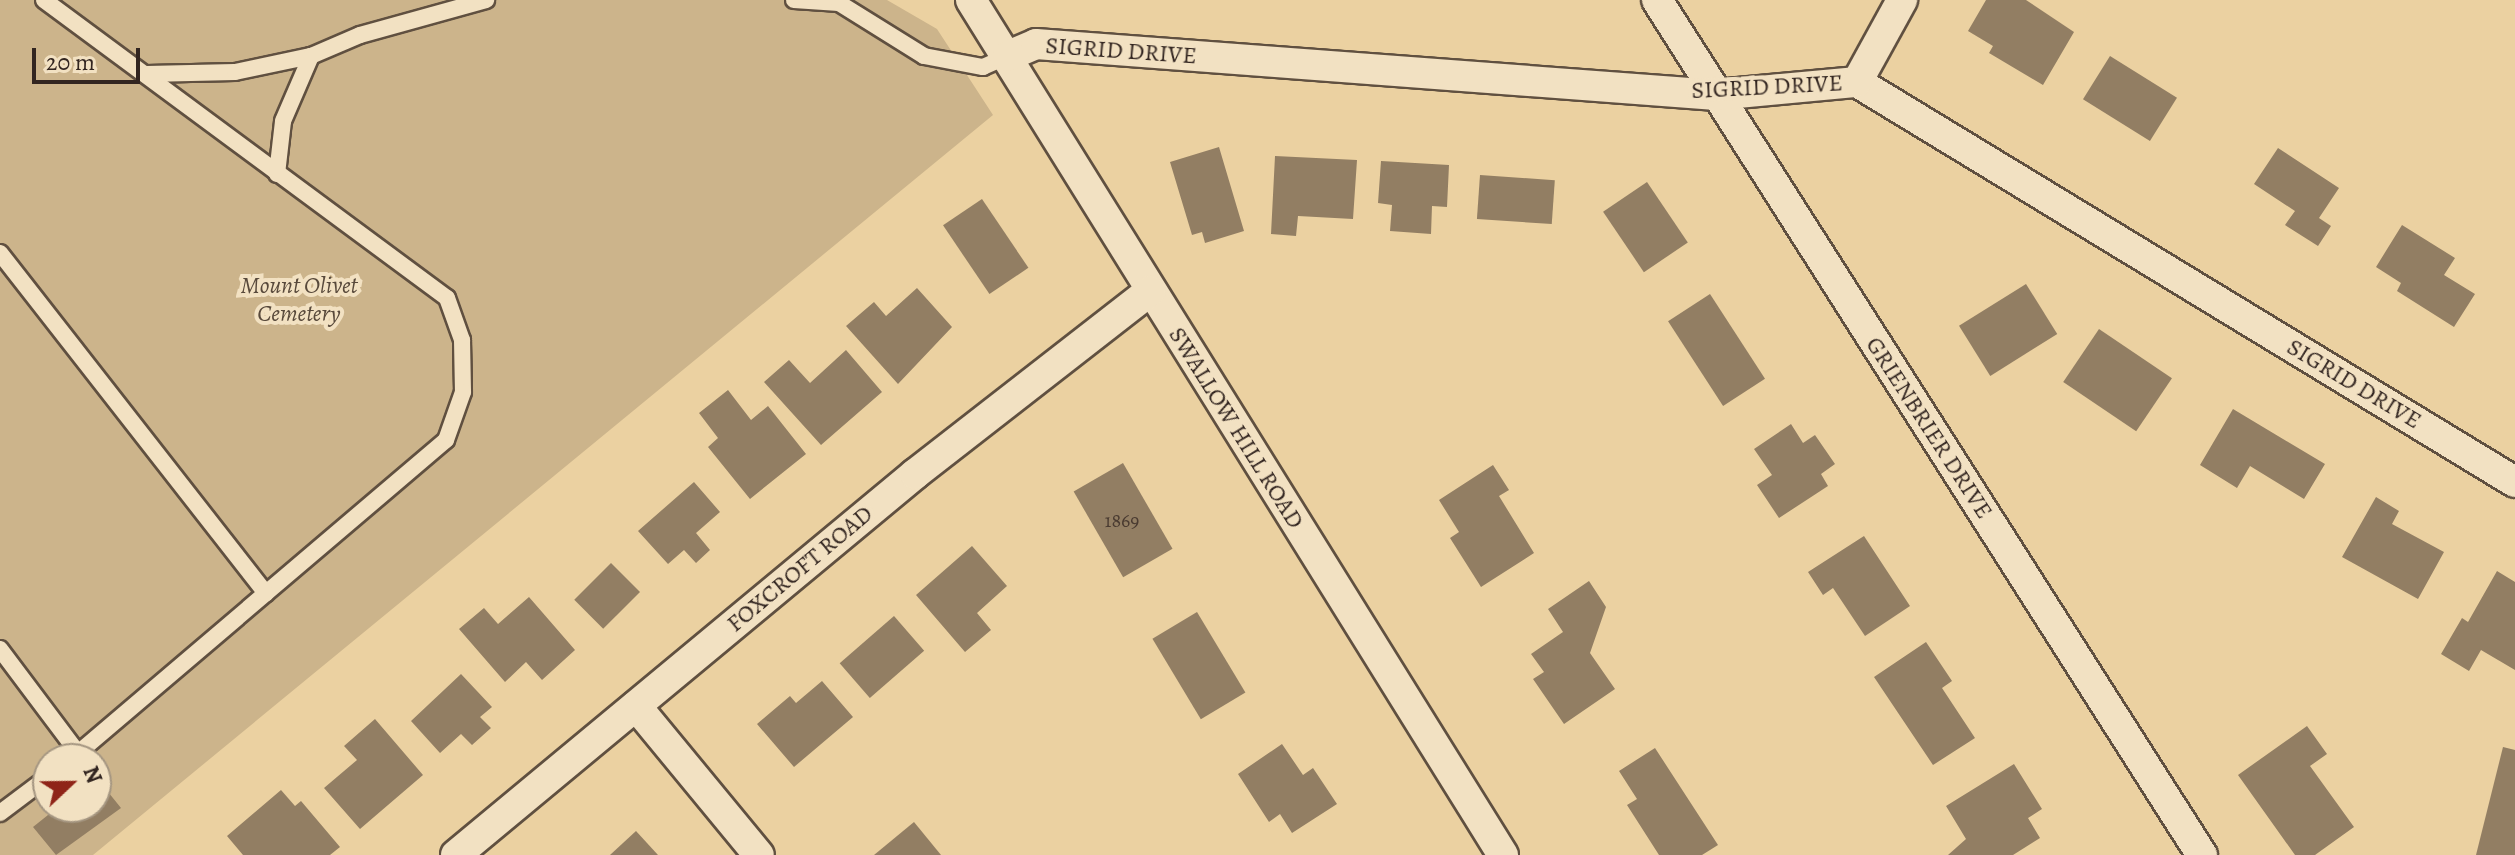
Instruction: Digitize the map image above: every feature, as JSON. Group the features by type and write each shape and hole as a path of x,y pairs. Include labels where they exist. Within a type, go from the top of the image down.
{"street":[{"name":"SWALLOW HILL ROAD","path":"971,0 1503,855"},
{"name":"GRIENBRIER DRIVE","path":"1657,0 2202,855"},
{"path":"1857,82 1902,0"},
{"name":"SIGRID DRIVE","path":"1008,56 1036,44 1716,95 1857,82 2515,482"},
{"name":"FOXCROFT ROAD","path":"456,855 915,474 1150,291"},
{"path":"636,706 759,855"}],"lane":[{"path":"44,0 447,298 462,340 463,392 446,440 89,743"},
{"path":"147,74 235,72 311,56 360,35 486,0"},
{"path":"794,0 839,3 924,56 983,67 1008,56"},
{"path":"277,174 283,121 311,56"},
{"path":"0,253 266,594"},
{"path":"0,649 65,743"},
{"path":"0,813 32,789"}],"green space":[{"name":"Mount Olivet Cemetery","path":"0,0 887,0 937,29 993,115 93,855 0,855"}],"building":[{"path":"1986,0 2026,0 2074,32 2043,85 1989,53 1993,46 1968,31"},
{"path":"2110,56 2177,98 2150,141 2083,99"},
{"path":"1219,147 1244,231 1205,243 1202,232 1192,235 1170,162"},
{"path":"2278,148 2339,188 2319,218 2331,226 2318,246 2285,225 2295,211 2254,184"},
{"path":"1275,156 1357,160 1353,219 1298,216 1296,236 1271,234"},
{"path":"1381,161 1449,165 1447,207 1432,206 1431,234 1390,231 1392,205 1378,203"},
{"path":"1480,175 1555,180 1552,224 1477,219"},
{"path":"1647,182 1688,243 1644,272 1603,212"},
{"path":"982,199 1028,268 989,294 943,225"},
{"path":"2402,225 2455,258 2444,275 2475,294 2454,327 2397,291 2401,283 2376,267"},
{"path":"2026,284 2057,334 1990,376 1959,326"},
{"path":"917,288 952,327 898,384 846,326 874,302 886,316"},
{"path":"1710,294 1765,379 1723,406 1668,321"},
{"path":"2099,329 2172,378 2136,431 2063,382"},
{"path":"846,350 882,392 821,445 764,382 789,360 810,383"},
{"path":"728,390 751,420 768,406 806,454 750,499 708,447 718,438 699,413"},
{"path":"2233,409 2325,464 2304,499 2250,466 2237,488 2200,465"},
{"path":"1791,424 1803,443 1815,435 1835,464 1821,474 1828,486 1779,518 1757,485 1772,475 1754,449"},
{"path":"1123,463 1172,549 1123,577 1074,492"},
{"path":"1493,465 1509,490 1499,496 1534,553 1481,587 1450,538 1459,532 1439,500"},
{"path":"694,482 720,512 696,533 710,550 696,563 684,550 668,564 638,531"},
{"path":"2376,497 2399,511 2392,524 2444,552 2418,599 2342,557"},
{"path":"1864,536 1910,606 1865,636 1833,588 1823,595 1808,572"},
{"path":"972,546 1007,586 977,613 991,630 965,652 916,595"},
{"path":"611,563 640,592 603,629 574,600"},
{"path":"2497,571 2515,582 2515,670 2481,650 2469,671 2441,654 2462,618 2468,622"},
{"path":"1589,581 1606,607 1590,653 1615,689 1564,724 1533,679 1544,672 1531,654 1563,632 1548,609"},
{"path":"529,597 575,650 542,680 526,662 505,682 459,629 484,608 498,624"},
{"path":"1197,612 1245,693 1201,719 1152,639"},
{"path":"894,616 924,651 870,698 840,663"},
{"path":"1926,642 1952,681 1942,688 1975,738 1933,765 1874,677"},
{"path":"461,674 492,707 480,717 491,728 472,745 461,734 440,753 411,721"},
{"path":"822,681 853,717 794,767 757,724 790,696 796,703"},
{"path":"375,719 423,775 360,829 324,788 357,760 344,746"},
{"path":"2307,726 2327,754 2310,766 2354,827 2315,855 2295,855 2238,775"},
{"path":"1282,744 1303,775 1313,768 1337,804 1292,833 1280,814 1269,822 1238,774"},
{"path":"2503,747 2515,750 2515,855 2476,855"},
{"path":"1655,748 1718,845 1702,855 1659,855 1627,805 1637,799 1619,771"},
{"path":"2014,764 2042,809 2028,818 2040,838 2013,855 1948,855 1966,839 1946,806"},
{"path":"281,790 295,806 301,801 340,847 330,855 243,855 227,836"},
{"path":"112,797 121,808 112,815"},
{"path":"914,822 941,855 874,855"},
{"path":"38,823 100,823 56,855 33,827"},
{"path":"636,831 658,855 610,855"}]}
